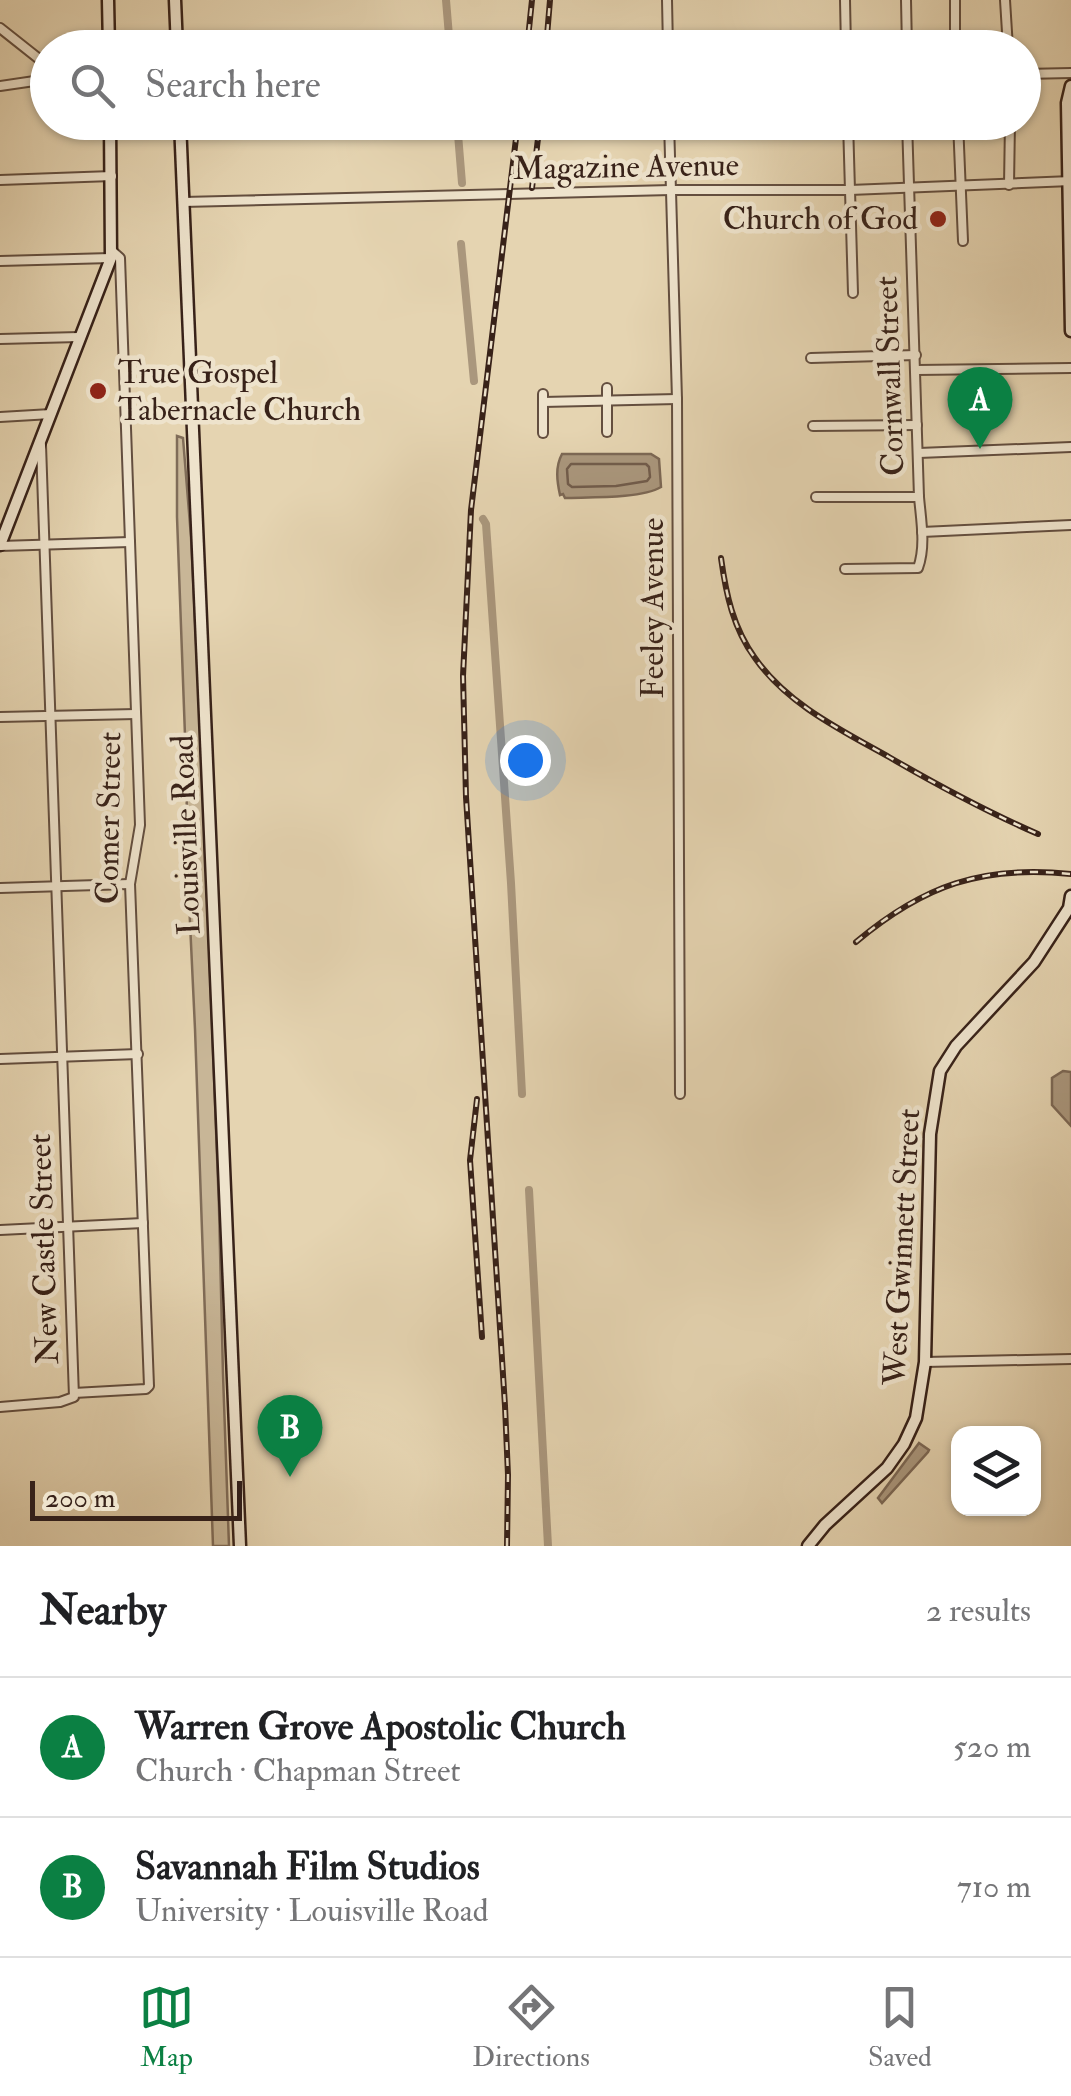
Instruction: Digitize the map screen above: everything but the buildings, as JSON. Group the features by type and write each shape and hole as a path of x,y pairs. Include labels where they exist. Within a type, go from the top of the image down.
{"main road":[{"path":"108,0 109,30"},
{"path":"175,0 176,30"},
{"path":"1071,86 1071,331"},
{"path":"0,546 111,254 111,140"},
{"name":"Louisville Road","path":"181,140 240,1546"},
{"name":"West Gwinnett Street","path":"808,1546 836,1514 888,1468 916,1418 925,1362 930,1134 940,1071 956,1046 1034,962 1068,908 1071,896"}],"street":[{"path":"667,0 668,30"},
{"path":"845,0 846,30"},
{"path":"906,0 907,30"},
{"path":"954,0 955,30"},
{"path":"1005,0 1007,30"},
{"path":"0,28 30,52"},
{"path":"1041,74 1071,74"},
{"path":"0,86 30,82"},
{"name":"Feeley Avenue","path":"670,140 677,399 680,1094"},
{"path":"849,140 853,293"},
{"name":"Cornwall Street","path":"845,569 918,568 921,562 908,140"},
{"path":"959,140 963,242"},
{"path":"1009,185 1010,140"},
{"path":"0,180 112,176"},
{"name":"Magazine Avenue","path":"183,202 671,190 850,190 1070,181"},
{"path":"0,261 111,254"},
{"name":"Comer Street","path":"74,1395 150,1386 130,884 140,825 120,258 111,254"},
{"path":"0,339 79,337"},
{"path":"811,358 916,355"},
{"path":"916,370 1071,368"},
{"path":"607,388 607,432"},
{"path":"543,433 542,398 677,399"},
{"path":"0,417 51,414"},
{"path":"813,426 917,425"},
{"name":"New Castle Street","path":"41,441 74,1395"},
{"path":"919,453 1071,446"},
{"path":"816,498 919,497"},
{"path":"922,532 1071,525"},
{"path":"0,546 130,542"},
{"path":"0,717 136,714"},
{"path":"0,888 130,884"},
{"path":"0,1058 138,1054"},
{"path":"0,1230 143,1222"},
{"path":"925,1362 1071,1359"},
{"path":"0,1406 60,1402 74,1395"}],"shaded area":[{"path":"177,436 183,438 191,537 203,787 229,1546 213,1546 186,837"}],"water":[{"path":"562,454 651,454 659,459 661,487 628,495 565,498 560,495 557,479"},
{"path":"1063,1071 1071,1072 1071,1126 1052,1105 1052,1078"},
{"path":"919,1443 928,1452 882,1503 878,1498"}],"waterway":[{"path":"446,0 448,30"},
{"path":"458,140 462,183"},
{"path":"461,244 474,381"},
{"path":"483,519 511,883 522,1094"},
{"path":"529,1190 548,1546"}],"railway":[{"path":"529,30 532,0"},
{"path":"548,30 550,0"},
{"path":"507,1546 505,1406 466,797 463,676 471,510 516,140"},
{"path":"532,188 538,140"},
{"path":"721,558 728,598 741,635 755,658 783,689 852,737 962,798 1038,834"},
{"path":"856,942 906,906 956,883 1009,873 1071,874"},
{"path":"477,1099 470,1160 482,1337"}],"place":[{"name":"Church of God","path":"938,219"},
{"name":"True Gospel Tabernacle Church","path":"98,391"},
{"name":"Warren Grove Apostolic Church","path":"980,449"},
{"name":"Savannah Film Studios","path":"290,1477"}]}
